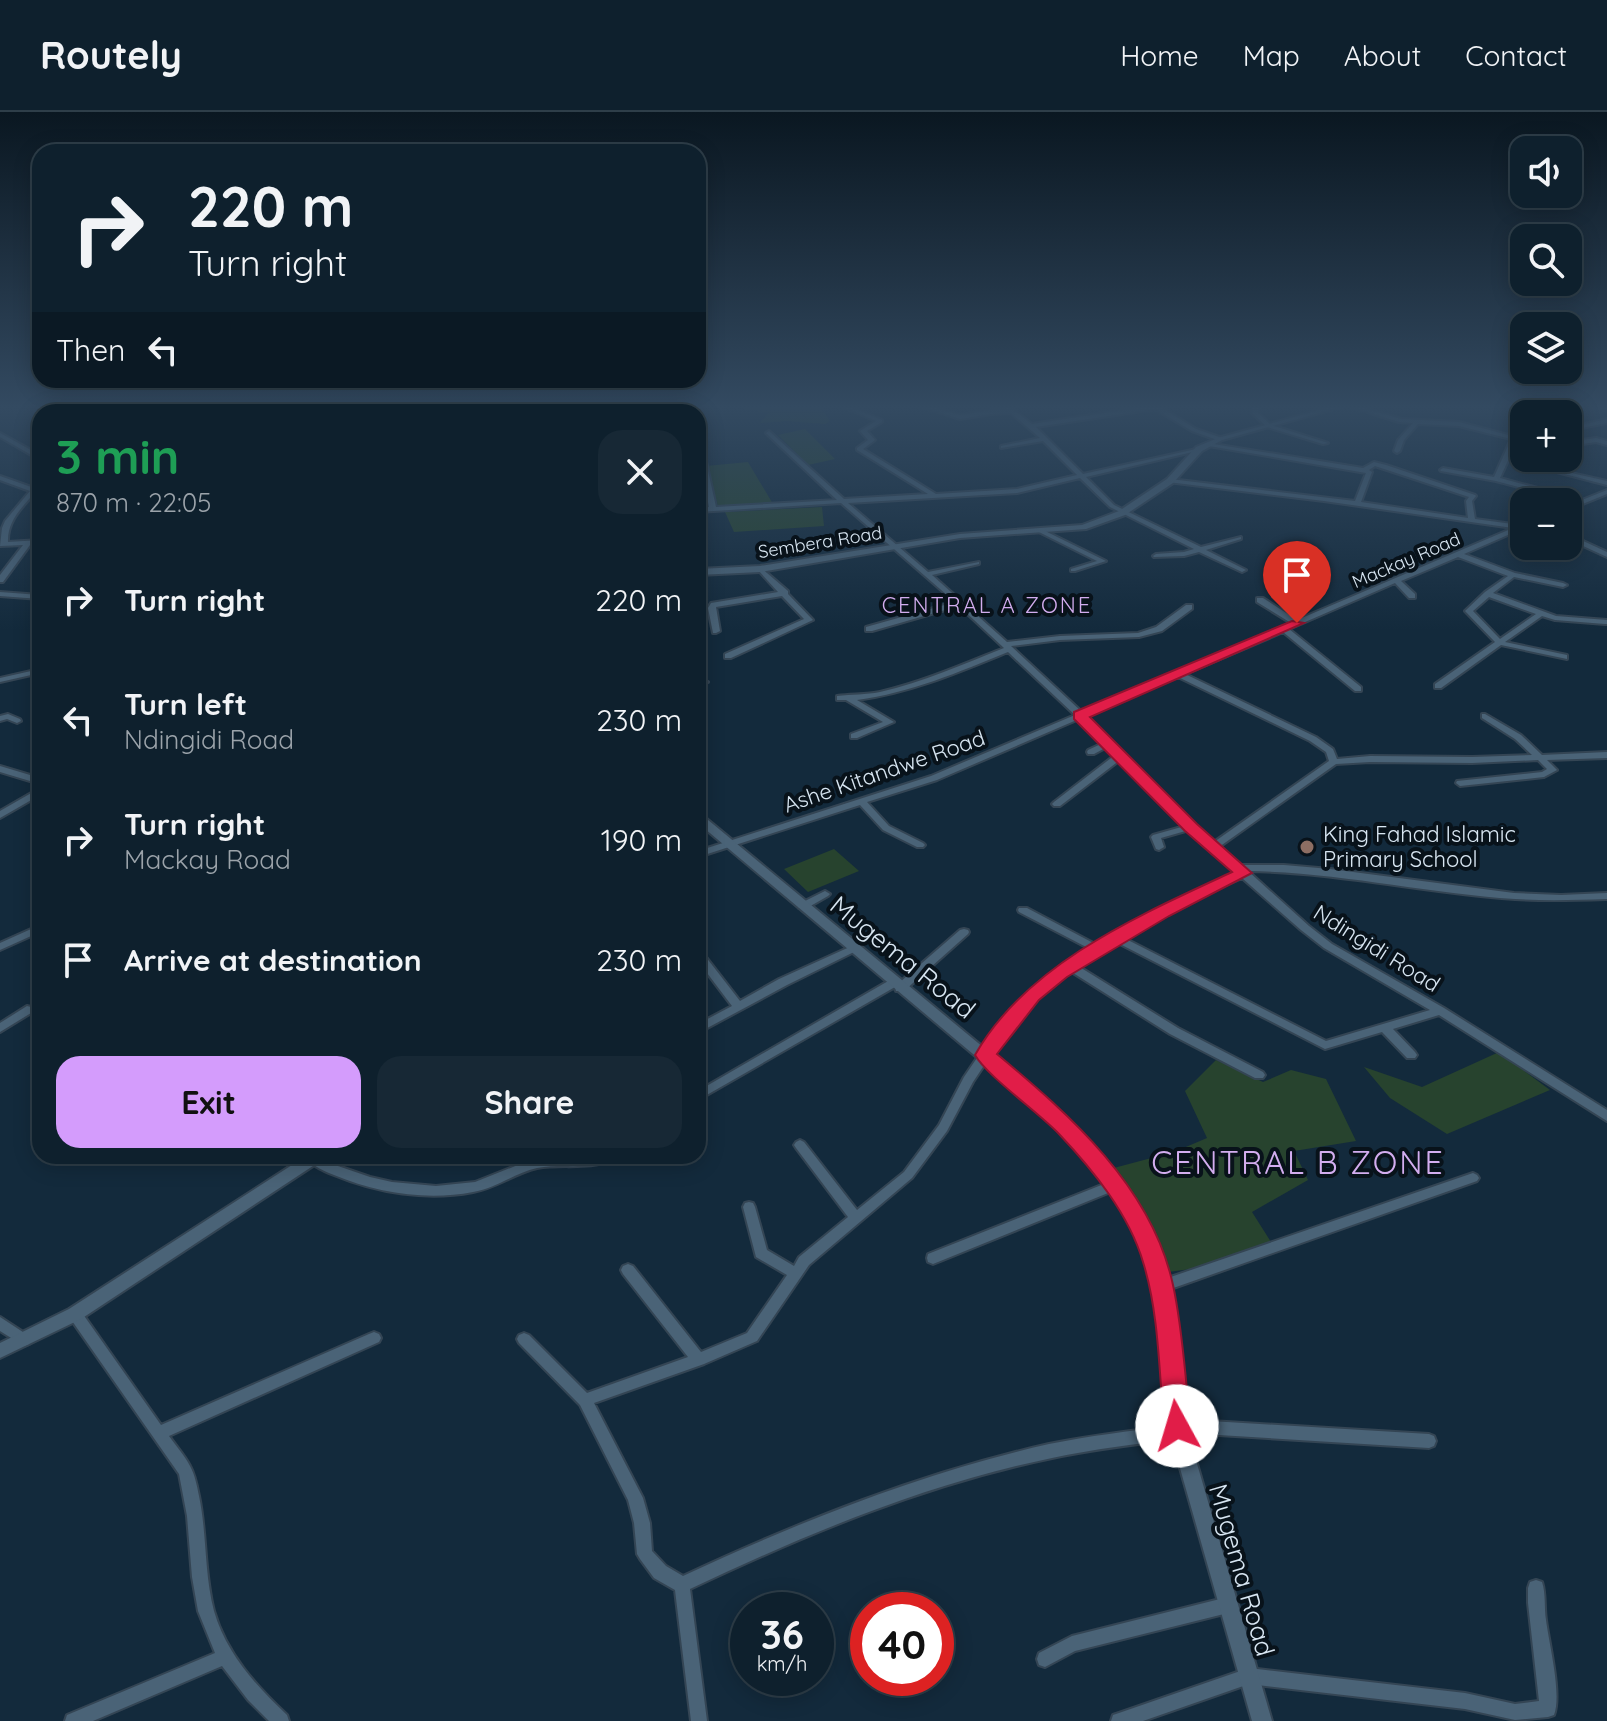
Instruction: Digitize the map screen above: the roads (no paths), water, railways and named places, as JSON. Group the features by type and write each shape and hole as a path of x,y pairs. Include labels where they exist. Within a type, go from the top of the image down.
{"street":[{"path":"7,480 32,488"},
{"path":"707,480 713,509"},
{"name":"Ndingidi Road","path":"819,480 960,603 1080,715 1118,757 1191,827 1328,946 1440,1011 1607,1116"},
{"path":"910,480 937,497"},
{"path":"706,509 1017,491 1071,480"},
{"path":"1083,480 1122,513 1242,570"},
{"path":"1357,504 1366,480"},
{"path":"1426,480 1473,496 1469,501 1472,521"},
{"path":"1500,480 1530,488"},
{"path":"1170,481 1510,526"},
{"name":"Sembera Road","path":"706,572 760,569 960,536 1083,527 1122,513 1170,481"},
{"path":"1582,502 1607,492"},
{"path":"32,494 1,532 2,544 32,543"},
{"path":"1041,531 1103,561 1073,570"},
{"name":"Mackay Road","path":"1080,715 1510,532"},
{"path":"1156,556 1202,549 1239,538"},
{"path":"0,580 28,543"},
{"path":"1582,543 1607,555"},
{"path":"1459,555 1513,575 1563,585"},
{"path":"927,574 977,563"},
{"path":"728,656 807,622 808,618 760,569"},
{"path":"1513,575 1469,611 1500,643 1564,657"},
{"path":"1397,581 1412,596"},
{"path":"716,631 714,605 785,593"},
{"path":"0,594 32,596"},
{"path":"1488,594 1540,614 1571,621 1605,622"},
{"path":"1260,600 1297,623"},
{"path":"869,629 960,603"},
{"path":"854,736 890,722 845,698 907,686 1006,647 1050,638 1139,635 1159,629 1189,607"},
{"path":"1438,686 1540,614"},
{"path":"1284,629 1358,689"},
{"path":"0,680 32,673"},
{"path":"1177,673 1313,739 1330,751 1334,762"},
{"name":"Ashe Kitandwe Road","path":"706,851 863,803 982,759 1080,715"},
{"path":"0,719 8,716 17,721"},
{"path":"1460,783 1544,774 1553,770 1518,737 1485,716"},
{"path":"1091,752 1107,744"},
{"path":"1213,847 1334,762 1607,755"},
{"path":"1057,804 1118,757"},
{"path":"0,769 32,779"},
{"path":"0,815 32,796"},
{"path":"863,803 886,828 920,845"},
{"name":"Mugema Road","path":"706,824 1047,1108 1114,1185 1138,1223 1154,1258 1162,1286 1178,1429 1262,1721"},
{"path":"1159,847 1156,837 1191,827"},
{"path":"585,1400 699,1360 752,1337 795,1273 820,1246 908,1175 922,1158 943,1128 968,1080 1032,995 1097,949 1241,870 1308,869 1451,889 1535,896 1607,896"},
{"path":"803,906 825,894"},
{"path":"1023,910 1097,949"},
{"path":"0,947 32,932"},
{"path":"706,1092 897,986 964,932"},
{"path":"1116,938 1322,1044 1338,1044 1440,1011"},
{"path":"706,1024 854,948"},
{"path":"706,964 738,1006"},
{"path":"1070,966 1174,1031 1259,1075"},
{"path":"0,1028 27,1010"},
{"path":"1386,1029 1411,1055"},
{"path":"800,1145 856,1218"},
{"path":"0,1351 75,1314 306,1164"},
{"path":"322,1164 350,1177 438,1191 479,1186 535,1164"},
{"path":"1162,1286 1473,1178"},
{"path":"933,1258 1114,1185"},
{"path":"749,1207 761,1253 795,1273"},
{"path":"628,1270 699,1360"},
{"path":"75,1314 185,1471 193,1496 202,1595 210,1623 237,1674 281,1721"},
{"path":"0,1323 24,1340"},
{"path":"160,1433 374,1338"},
{"path":"524,1339 585,1400 635,1498 642,1523 645,1554 660,1572 682,1585"},
{"path":"682,1585 845,1513 954,1478 1085,1443 1178,1429 1429,1441"},
{"path":"682,1585 699,1721"},
{"path":"1119,1721 1249,1676 1465,1701 1515,1712 1548,1709 1549,1683 1535,1606 1536,1588"},
{"path":"1045,1659 1072,1644 1228,1605"},
{"path":"73,1721 226,1656"}],"place":[{"name":"King Fahad Islamic Primary School","path":"1307,847"}],"district":[{"name":"CENTRAL A ZONE","path":"987,605"},
{"name":"CENTRAL B ZONE","path":"1298,1162"}]}
